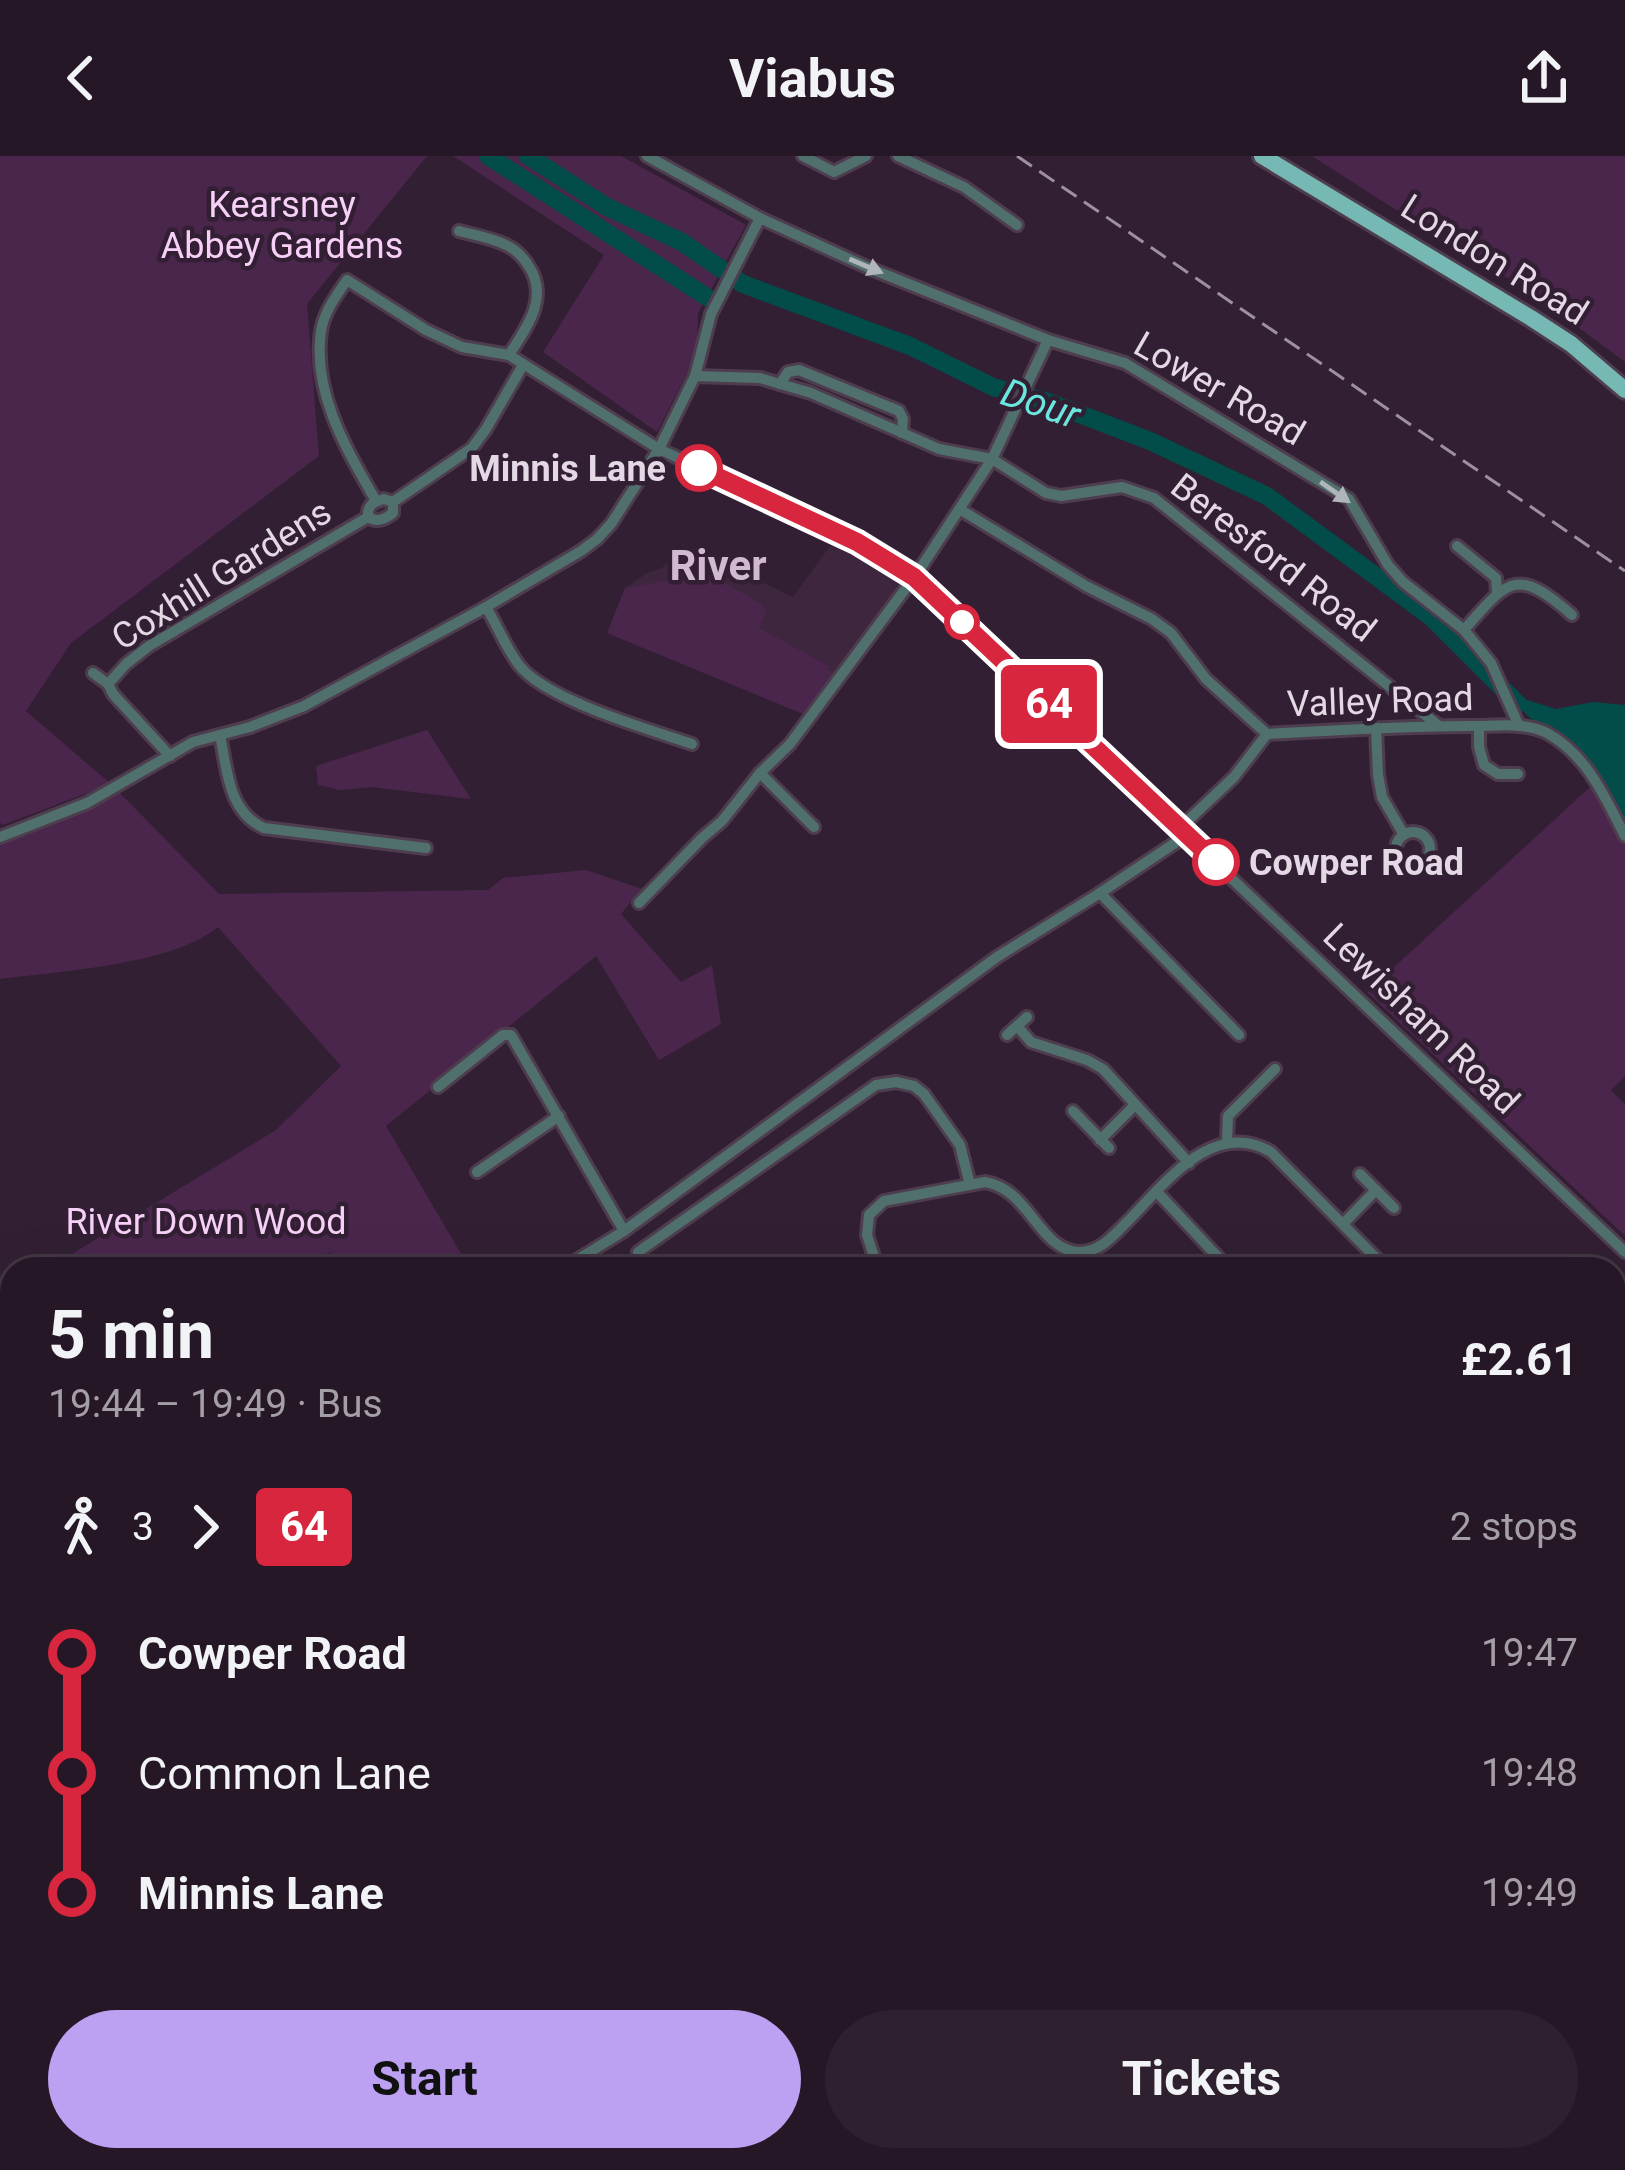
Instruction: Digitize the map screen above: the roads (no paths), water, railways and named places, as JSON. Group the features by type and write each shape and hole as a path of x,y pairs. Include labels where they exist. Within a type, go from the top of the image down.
{"main road":[{"name":"London Road","path":"1262,156 1531,318 1625,390"}],"street":[{"name":"Lower Road","path":"648,156 760,218 869,268 1048,340 1125,363 1349,499 1388,565 1464,631 1491,663 1519,726"},
{"path":"803,156 834,172 866,156"},
{"path":"898,156 964,188 1017,225"},
{"path":"0,836 87,803 194,742 304,706 487,607 597,539 659,449 695,376 711,314 760,218"},
{"path":"376,501 338,433 324,389 321,329 346,280 462,347 509,355 537,304 533,272 508,245 459,230"},
{"path":"639,903 722,821 790,744 914,577 992,460 1048,340"},
{"name":"Lewisham Road","path":"509,355 659,449 857,542 914,577 1625,1252"},
{"name":"Coxhill Gardens","path":"393,502 472,448 523,365"},
{"path":"695,376 760,378 780,384 788,372 799,370 898,411 904,419 902,433"},
{"name":"Beresford Road","path":"780,384 939,448 992,460 1046,493 1061,496 1122,487 1154,498 1438,726"},
{"name":"Coxhill Gardens","path":"368,517 376,501 393,502"},
{"name":"Coxhill Gardens","path":"368,517 378,521 387,517 393,502"},
{"name":"Valley Road","path":"961,510 1086,586 1152,619 1171,634 1206,679 1268,734 1519,726"},
{"name":"Coxhill Gardens","path":"109,684 149,646 368,517"},
{"path":"1457,546 1496,578 1497,592"},
{"path":"1464,631 1497,592 1515,584 1531,585 1572,615"},
{"path":"487,607 529,675 588,708 692,744"},
{"name":"Coxhill Gardens","path":"94,674 109,684 170,756"},
{"path":"1479,726 1484,765 1498,774 1518,774"},
{"path":"1519,726 1545,732 1577,755 1625,836"},
{"path":"1376,728 1382,797 1403,835"},
{"path":"582,1257 624,1232 997,957 1100,893 1184,831 1268,734"},
{"path":"220,735 236,802 256,825 418,844"},
{"path":"760,773 814,826"},
{"path":"1100,893 1239,1035"},
{"path":"1017,1026 1031,1042 1087,1060 1102,1070 1189,1162"},
{"path":"438,1087 507,1034 514,1038 624,1232"},
{"path":"1227,1142 1228,1116 1275,1070"},
{"path":"638,1252 876,1085 896,1082 924,1094 960,1145 970,1185"},
{"path":"1073,1111 1104,1144 1136,1105"},
{"path":"477,1172 559,1116"},
{"path":"874,1257 867,1234 869,1215 884,1201 985,1182 1006,1188 1054,1242 1084,1252 1107,1242 1201,1151 1227,1142 1259,1144 1271,1152 1375,1257"},
{"path":"1360,1174 1394,1208"},
{"path":"1342,1224 1376,1190"},
{"path":"1157,1192 1218,1257"}],"waterway":[{"name":"Dour","path":"488,156 710,299"},
{"name":"Dour","path":"528,156 607,207 682,242 743,284 910,346 993,387 1048,402 1150,441 1267,496 1431,617 1518,704"}],"railway":[{"path":"1017,156 1625,571"}],"place":[{"name":"Minnis Lane","path":"699,468"},
{"name":"Cowper Road","path":"1216,862"}],"district":[{"name":"River","path":"718,565"}],"park label":[{"name":"Kearsney Abbey Gardens","path":"282,224"},
{"name":"River Down Wood","path":"206,1221"}]}
